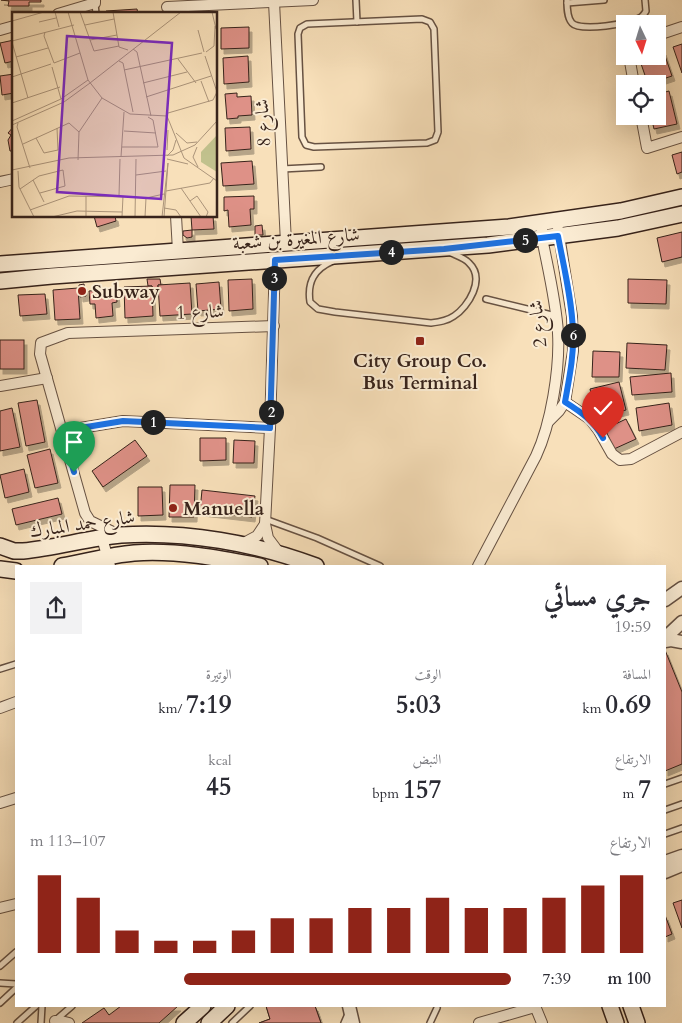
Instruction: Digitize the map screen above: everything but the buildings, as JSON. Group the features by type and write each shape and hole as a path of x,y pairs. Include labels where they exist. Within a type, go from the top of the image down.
{"main road":[{"name":"شارع المغيرة بن شعبة","path":"0,264 509,227 621,211 682,197"},
{"name":"شارع المغيرة بن شعبة","path":"0,281 62,275 444,249 618,228 682,214"},
{"name":"شارع حمد المبارك","path":"0,546 14,551 23,551 120,535 167,535 241,544 313,565"},
{"name":"شارع حمد المبارك","path":"74,565 109,562 132,553 159,552 251,565"},
{"path":"0,568 15,571"},
{"path":"184,1023 202,1007"},
{"path":"208,1023 226,1007"},
{"path":"610,1007 616,1023"},
{"path":"633,1013 644,1023"}],"street":[{"path":"167,7 313,0"},
{"name":"شارع 8","path":"274,2 286,243"},
{"path":"67,12 95,6"},
{"path":"666,32 682,27"},
{"path":"642,125 647,148 682,137"},
{"path":"176,218 178,251"},
{"name":"شارع 2","path":"548,422 565,402 571,368 573,334 572,316 557,221"},
{"name":"شارع 2","path":"479,565 545,438 548,422 558,349 556,316 542,238 542,223"},
{"path":"275,260 274,326 265,521 271,544 281,555"},
{"name":"شارع 1","path":"120,535 90,521 86,517 40,354 41,342 68,333 274,326"},
{"path":"0,386 47,378"},
{"path":"565,402 590,419 600,431 612,454 620,460 631,459 682,432"},
{"path":"62,431 123,421 270,428"},
{"path":"241,544 257,536 265,521"},
{"path":"102,538 109,562"},
{"path":"666,599 682,588"},
{"path":"666,639 682,622"},
{"path":"666,640 682,642"},
{"path":"0,708 15,702"},
{"path":"0,803 15,798"},
{"path":"666,862 682,856"},
{"path":"666,872 682,865"},
{"path":"0,908 15,904"},
{"path":"479,1023 535,1007 542,1023"},
{"path":"54,1022 69,1023"}],"lane":[{"path":"356,0 357,22"},
{"path":"604,0 567,1 569,17 572,23 577,26 591,27 616,24 640,18 646,11 645,0"},
{"path":"422,19 428,20 432,24 434,29 438,132 437,138 433,142 311,147 304,143 302,137 298,31 304,24 357,22 422,19"},
{"path":"282,169 321,167"},
{"path":"355,254 329,262 316,270 310,282 310,302 318,309 335,312 432,323 454,316 471,297 475,286 475,273 470,263 444,249"},
{"path":"486,299 556,316"},
{"path":"265,521 317,538 378,565"},
{"path":"0,669 15,664"},
{"path":"666,784 682,778"},
{"path":"666,810 682,804"},
{"path":"666,834 682,828"},
{"path":"0,966 15,953"},
{"path":"0,983 15,986"},
{"path":"0,1003 15,987"},
{"path":"17,1023 35,1007"},
{"path":"41,1023 42,1007"},
{"path":"54,1022 71,1007"},
{"path":"232,1023 249,1007"},
{"path":"430,1023 436,1008"},
{"path":"344,1023 352,1012"}],"place":[{"name":"Subway","path":"82,291"},
{"name":"City Group Co. Bus Terminal","path":"420,341"},
{"name":"Manuella","path":"173,508"}],"route":[{"path":"74,472 62,431 123,421 270,428 275,260 444,249 558,236 572,316 573,334 573,351 565,402 585,414 600,431 603,438"}]}
